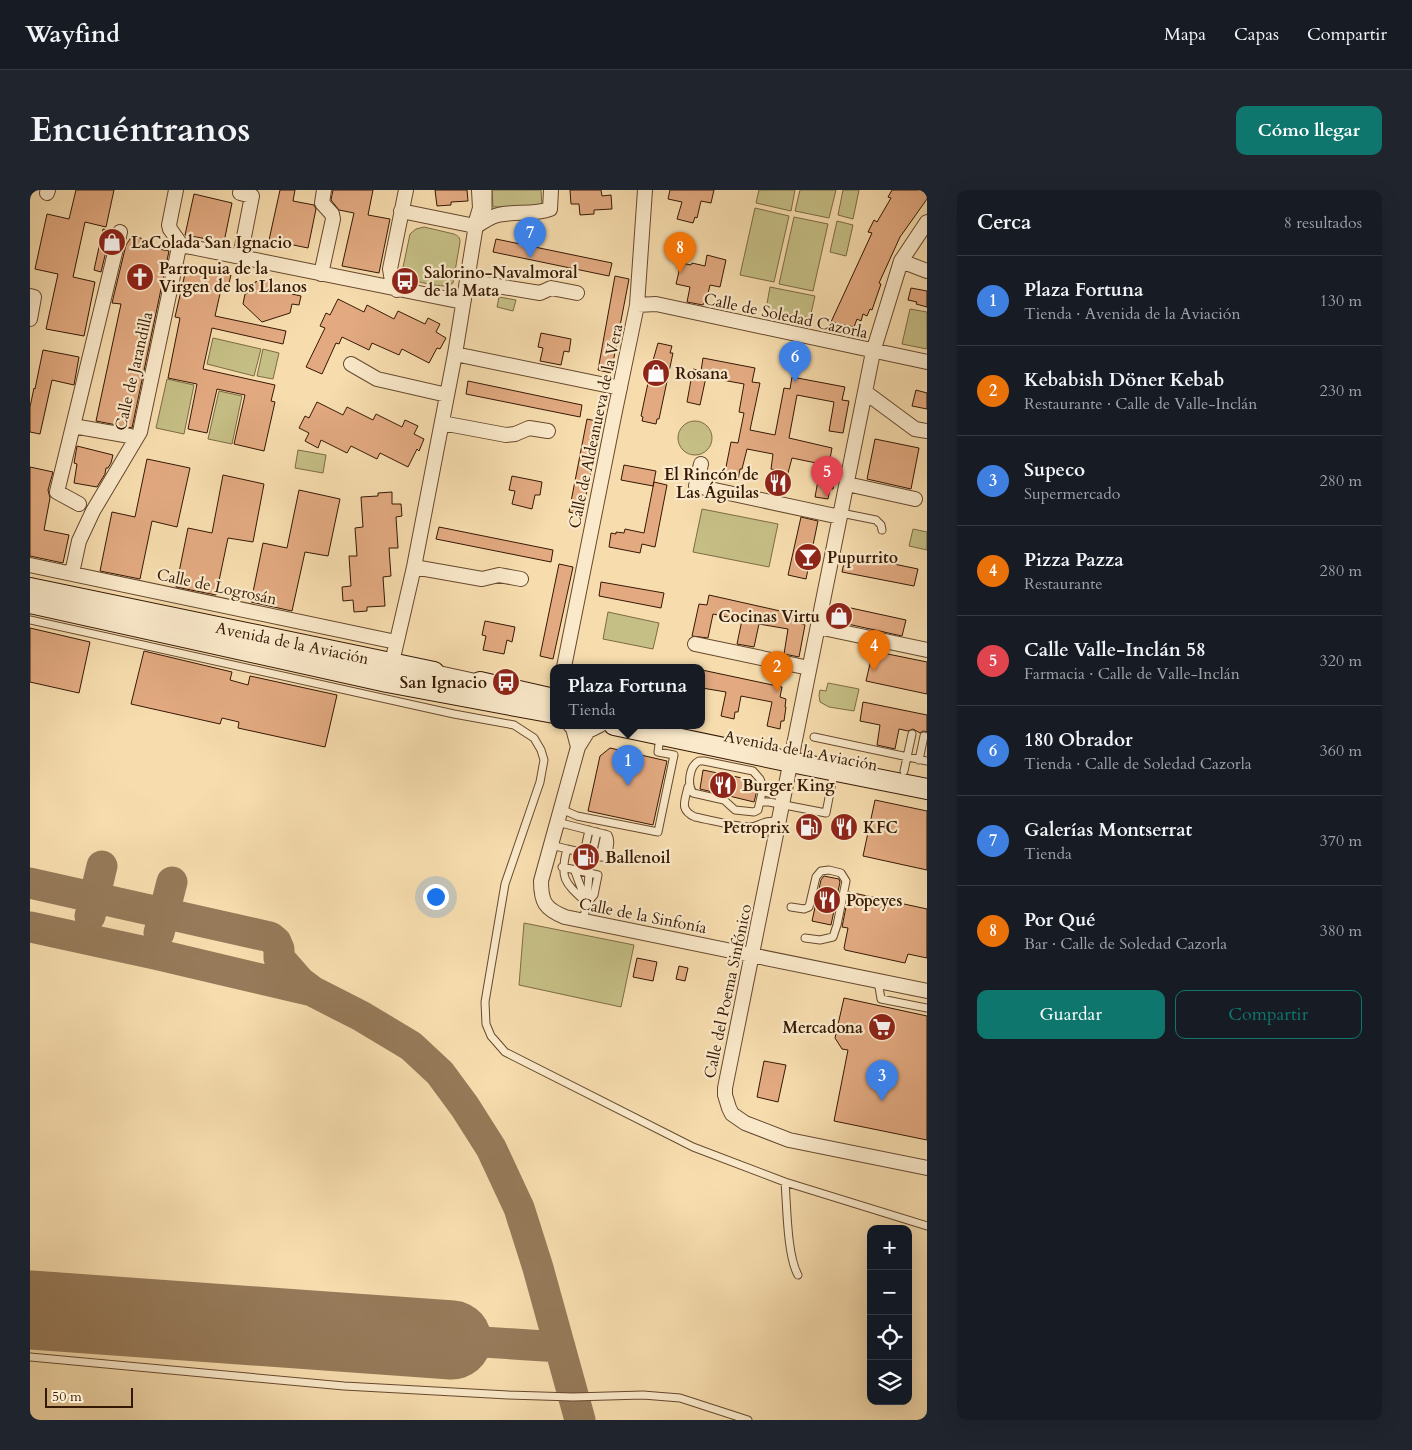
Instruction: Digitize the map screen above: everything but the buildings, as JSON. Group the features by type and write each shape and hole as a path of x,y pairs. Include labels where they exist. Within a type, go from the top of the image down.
{"main road":[{"name":"Avenida de la Aviación","path":"30,588 389,672 550,712"},
{"name":"Avenida de la Aviación","path":"30,603 389,672 434,672"},
{"name":"Avenida de la Aviación","path":"480,682 550,698"},
{"name":"Avenida de la Aviación","path":"668,730 792,755 917,765"},
{"name":"Avenida de la Aviación","path":"792,755 834,770 927,789"}],"street":[{"path":"176,190 169,225 180,249 240,257 463,302"},
{"path":"240,257 252,196 240,192 241,190"},
{"path":"321,274 333,219 332,214 322,203 324,190"},
{"path":"398,290 392,281 390,269 406,190"},
{"path":"389,672 414,566 455,354 474,236 478,224 480,208 479,190"},
{"path":"402,211 470,225 478,224 498,215 550,209 551,190"},
{"name":"Calle de Aldeanueva de la Vera","path":"565,664 637,306 645,190"},
{"name":"Calle del Poema Sinfónico","path":"927,222 901,261 873,352 724,1088 726,1102 732,1114 745,1123 789,1140 927,1168"},
{"path":"79,504 57,492 120,232"},
{"name":"Calle de Jarandilla","path":"72,574 79,541 140,432 180,249"},
{"path":"901,261 927,271"},
{"path":"467,281 540,293 551,288 577,293"},
{"path":"30,296 34,296 30,319"},
{"name":"Calle de Soledad Cazorla","path":"637,306 656,304 873,352 927,362"},
{"path":"455,354 620,388"},
{"path":"351,364 377,380 447,395"},
{"path":"865,392 915,429 927,431"},
{"path":"442,423 506,435 515,434 529,428 548,431"},
{"path":"73,426 130,436"},
{"path":"701,464 696,486 841,515"},
{"path":"847,484 915,498"},
{"name":"Calle de Logrosán","path":"30,565 396,642"},
{"path":"414,566 482,579 498,575 521,578"},
{"path":"818,627 927,650"},
{"path":"695,644 809,668"},
{"name":"Avenida de la Aviación","path":"434,672 480,682"},
{"path":"573,729 578,747"},
{"name":"Calle de la Sinfonía","path":"592,729 588,731 578,747 541,881 541,893 546,906 554,913 583,921 927,991"}],"lane":[{"path":"478,224 488,208 488,190"},
{"path":"478,224 488,215 495,213 545,207 546,190"},
{"path":"841,515 876,520 881,525 882,530"},
{"path":"30,620 454,714 514,725 534,738 544,760 540,782 505,884 485,1002 486,1024 490,1036 506,1052 692,1147 785,1182 927,1226"},
{"path":"559,815 577,816 658,832 674,755 658,752 668,730"},
{"path":"912,734 917,765"},
{"path":"917,765 924,736"},
{"path":"814,737 917,765"},
{"path":"779,822 764,821 756,826 749,827 688,814 685,810 685,804 693,766 699,761 704,761 752,771 760,779 765,792 768,794 783,801 826,813 834,770"},
{"path":"689,784 693,794 724,800 735,810 754,812 758,810"},
{"path":"756,826 763,788"},
{"path":"760,802 783,801"},
{"path":"551,845 607,858 610,841 608,834 597,832 559,815"},
{"path":"588,854 597,832"},
{"path":"567,849 562,866 564,877 572,890 587,903"},
{"path":"562,866 598,875 594,895 587,903 583,921"},
{"path":"574,869 587,903"},
{"path":"791,907 809,907 816,877 821,871 829,870 841,873 846,881 833,937 820,940 805,938"},
{"path":"878,981 881,999 927,1008"},
{"path":"785,1182 791,1254 794,1268 798,1275"},
{"path":"30,1356 344,1386 536,1396 643,1395 680,1398 748,1420"}],"shaded area":[{"path":"492,190 541,190 542,206 493,207"},
{"path":"759,190 795,190 791,211 756,203"},
{"path":"800,190 836,190 829,218 795,211"},
{"path":"843,190 859,190 853,219 838,215"},
{"path":"755,208 789,216 774,282 740,275"},
{"path":"794,217 828,224 813,291 779,284"},
{"path":"837,221 853,225 846,256 830,252"},
{"path":"424,227 454,234 460,239 453,283 448,286 423,283 403,275 410,234 416,229"},
{"path":"770,287 815,296 810,318 766,309"},
{"path":"499,297 516,300 513,311 497,307"},
{"path":"910,309 927,312 927,349 902,344"},
{"path":"213,338 261,349 254,376 207,364"},
{"path":"263,349 279,353 273,379 257,376"},
{"path":"167,379 194,385 184,434 156,428"},
{"path":"219,391 242,396 232,444 208,439"},
{"path":"695,421 707,426 712,438 707,450 695,455 683,450 678,438 683,426"},
{"path":"298,450 326,455 323,473 295,468"},
{"path":"702,509 778,524 769,567 693,552"},
{"path":"913,529 927,532 927,550 909,546"},
{"path":"608,612 659,623 653,649 603,639"},
{"path":"828,683 859,689 854,711 829,707 820,702 820,690 826,691"},
{"path":"524,923 634,945 621,1007 519,985"}],"taxiway":[{"path":"90,916 102,866"},
{"path":"159,933 172,882"},
{"path":"30,883 270,937 276,942 279,949 279,958 300,982 312,991 361,1016 411,1046 440,1073 465,1107 491,1148 519,1208 538,1268 580,1420"},
{"path":"30,927 312,991"},
{"path":"452,1340 560,1347"}],"runway":[{"path":"30,1310 452,1340"}],"place":[{"name":"LaColada San Ignacio","path":"112,242"},
{"name":"Galerías Montserrat","path":"530,258"},
{"name":"Por Qué","path":"680,273"},
{"name":"Parroquia de la Virgen de los Llanos","path":"140,277"},
{"name":"Salorino-Navalmoral de la Mata","path":"405,281"},
{"name":"Rosana","path":"656,373"},
{"name":"180 Obrador","path":"795,382"},
{"name":"El Rincón de Las Águilas","path":"778,483"},
{"name":"Calle Valle-Inclán 58","path":"827,497"},
{"name":"Pupurrito","path":"808,557"},
{"name":"Cocinas Virtu","path":"839,616"},
{"name":"Pizza Pazza","path":"874,671"},
{"name":"San Ignacio","path":"506,682"},
{"name":"Kebabish Döner Kebab","path":"777,692"},
{"name":"Burger King","path":"723,785"},
{"name":"Plaza Fortuna","path":"628,786"},
{"name":"Petroprix","path":"809,827"},
{"name":"KFC","path":"844,827"},
{"name":"Ballenoil","path":"586,857"},
{"name":"Popeyes","path":"827,900"},
{"name":"Mercadona","path":"882,1027"},
{"name":"Supeco","path":"882,1101"}]}
